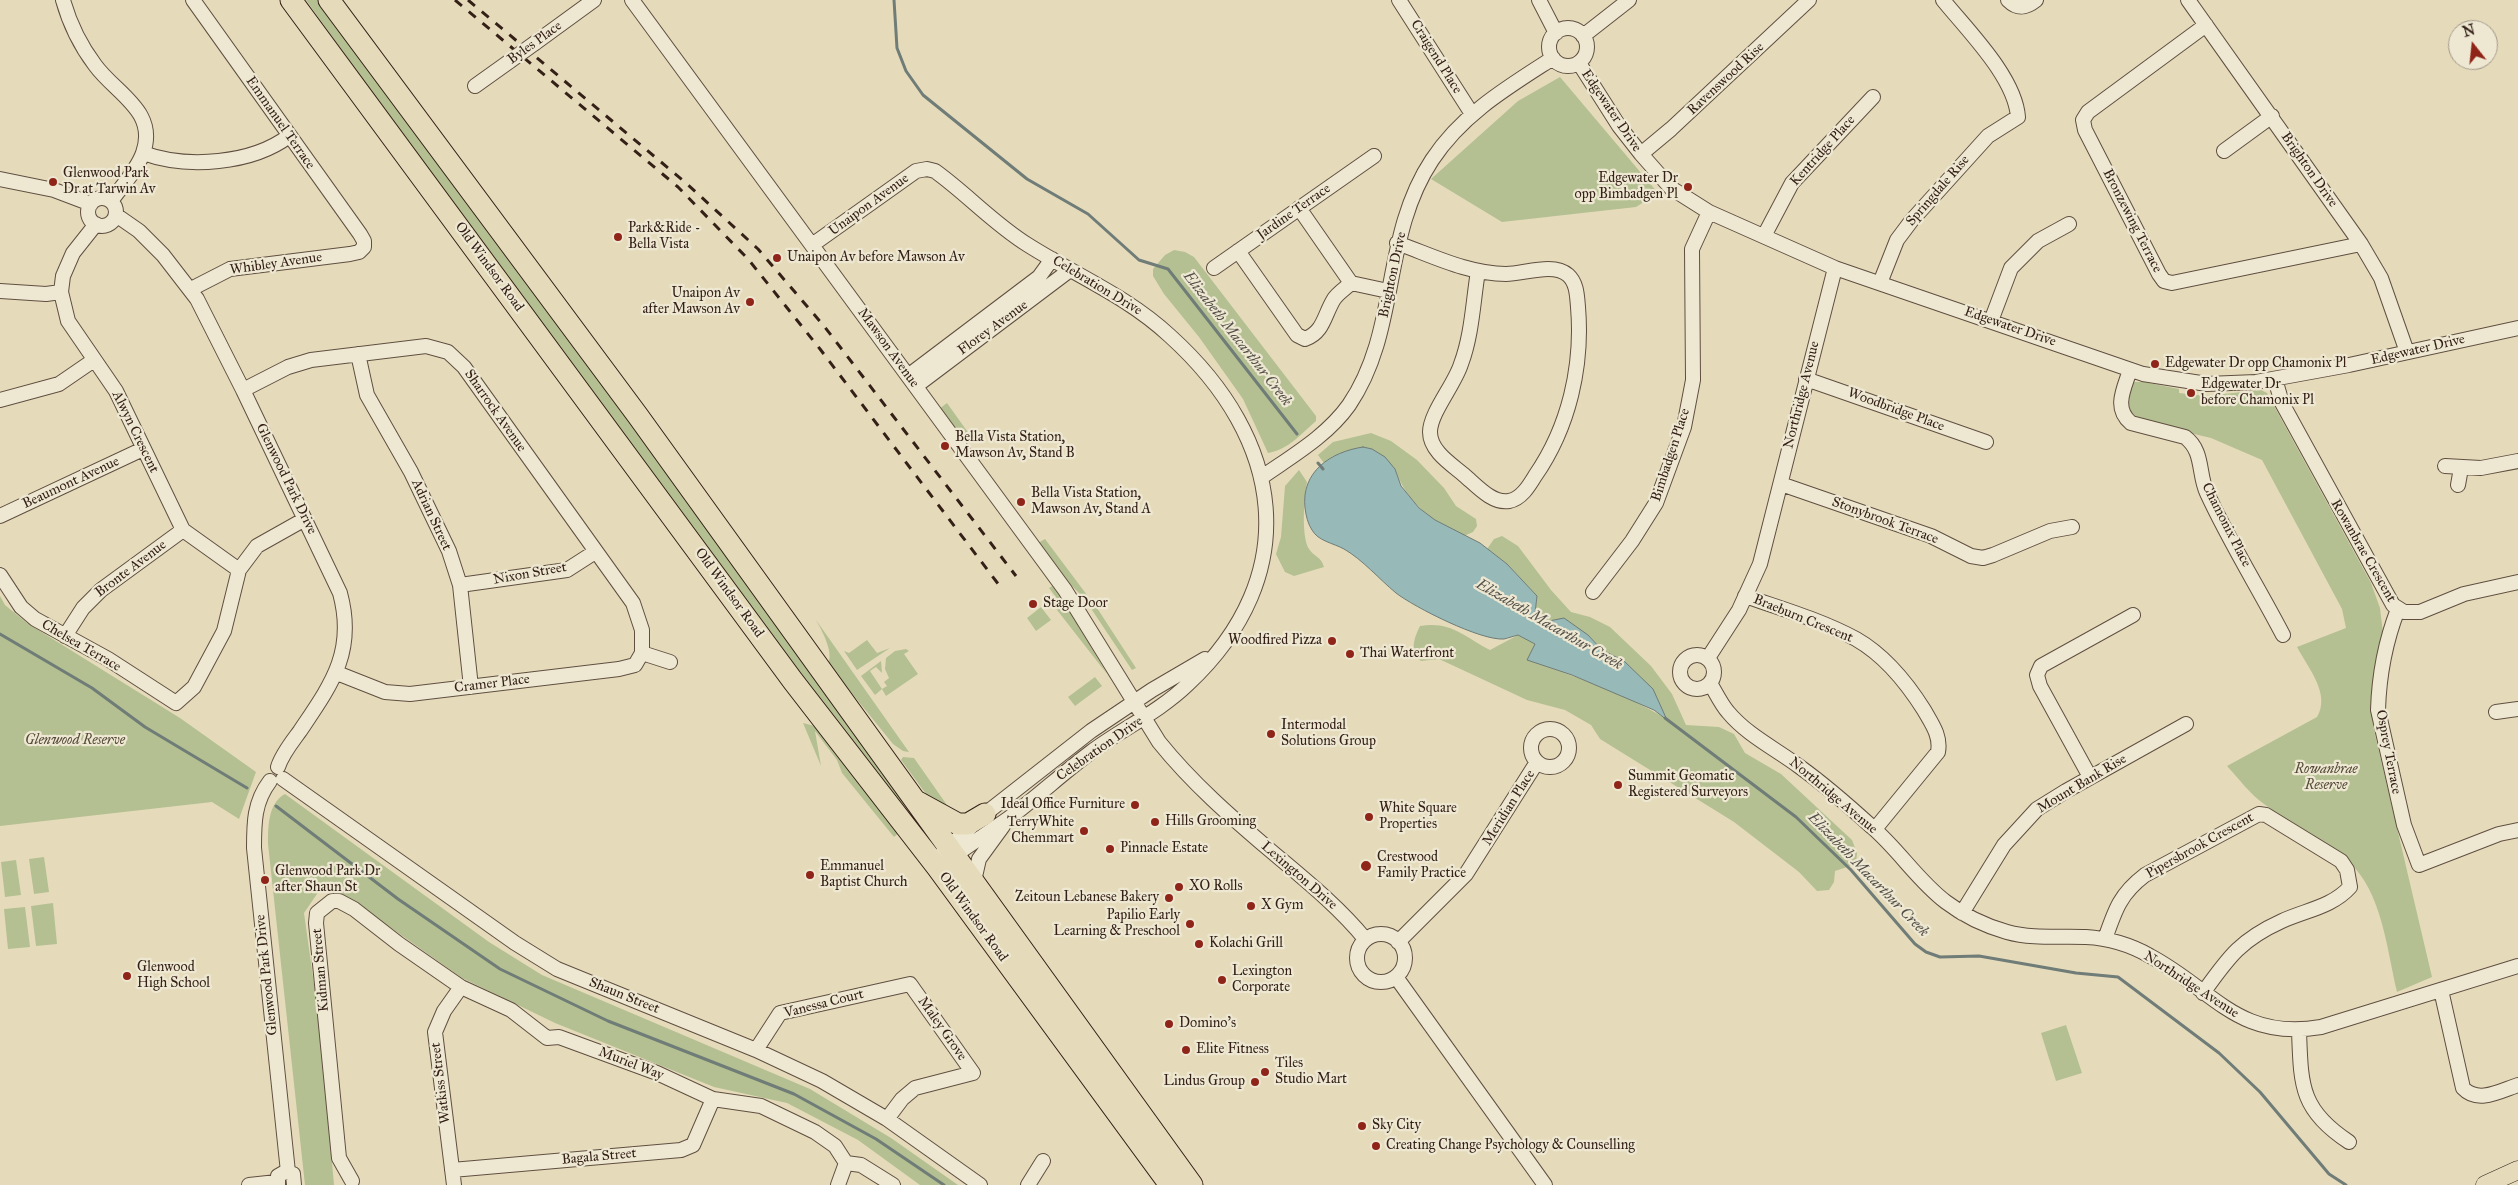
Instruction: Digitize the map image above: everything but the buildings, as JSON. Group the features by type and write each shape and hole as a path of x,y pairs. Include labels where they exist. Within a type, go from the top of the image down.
{"highway":[{"name":"Old Windsor Road","path":"291,0 793,681 943,858 1170,1185"},
{"name":"Old Windsor Road","path":"329,0 632,408 914,800 943,858 974,881 1192,1185"},
{"path":"914,800 958,824 968,824 985,814"}],"main road":[{"path":"2485,1185 2518,1170"}],"street":[{"path":"63,0 71,25 82,47 108,81 138,110 145,125 143,153 111,201"},
{"name":"Emmanuel Terrace","path":"193,0 360,234 364,247"},
{"name":"Byles Place","path":"475,86 594,0"},
{"name":"Mawson Avenue","path":"632,0 1065,590 1135,701"},
{"name":"Craigend Place","path":"1399,0 1472,114"},
{"path":"1539,0 1556,33"},
{"path":"1583,36 1629,0"},
{"name":"Ravenswood Rise","path":"1641,154 1691,111 1809,0"},
{"name":"Springdale Rise","path":"1880,283 1897,240 1912,220 1988,136 2018,117 2013,95 1993,62 1943,0"},
{"path":"2008,0 2019,7 2026,7 2036,0"},
{"name":"Brighton Drive","path":"2188,0 2361,244 2381,278 2407,352"},
{"name":"Bronzewing Terrace","path":"2206,25 2088,112 2083,120 2085,130 2159,274 2164,281 2172,283 2361,244"},
{"path":"1570,29 1583,36 1587,50 1579,63 1574,66 1562,65 1553,58 1549,48 1556,33 1570,29"},
{"name":"Brighton Drive","path":"1262,477 1307,446 1330,426 1348,405 1370,368 1384,319 1397,243 1413,195 1421,178 1445,142 1472,114 1553,58"},
{"name":"Edgewater Drive","path":"1579,63 1618,126 1641,154 1671,188 1709,212 1835,268 2130,370 2178,381 2207,384 2275,379 2518,328"},
{"name":"Kentridge Place","path":"1764,236 1792,184 1873,97"},
{"path":"2224,151 2272,116"},
{"path":"143,153 171,161 212,162 271,149 289,136"},
{"name":"Jardine Terrace","path":"1214,268 1374,156"},
{"name":"Celebration Drive","path":"927,169 942,177 1003,228 1070,270 1120,296 1172,337 1205,373 1245,430 1262,477 1267,518 1261,569 1244,615 1232,635 1189,684 1094,750 1009,818 943,858"},
{"name":"Unaipon Avenue","path":"812,245 916,171 927,169"},
{"path":"0,179 54,190 91,204 102,198 111,201 115,207 116,215 108,224 96,224 90,217 91,204"},
{"path":"1300,208 1351,283 1388,291"},
{"name":"Bimbadgen Place","path":"1593,592 1632,541 1656,503 1684,426 1693,380 1692,249 1709,212"},
{"name":"Glenwood Park Drive","path":"116,215 147,238 191,289 306,519 336,582 343,604 345,642 337,673 277,776 257,804 254,826 254,848 288,1172 295,1177 294,1185"},
{"name":"Alwyn Crescent","path":"96,224 69,260 63,276 61,292 68,321 116,391 183,530 239,570"},
{"path":"1991,321 2011,268 2038,241 2069,224"},
{"path":"1397,243 1478,271 1506,274 1552,269 1563,272 1570,277 1576,291 1579,331 1576,373 1569,405 1554,442 1537,474 1520,496 1503,502 1488,494 1444,458 1434,447 1430,434 1432,422 1459,371 1465,353 1478,271"},
{"name":"Whibley Avenue","path":"191,289 230,269 350,254 359,252 364,247"},
{"path":"1238,251 1297,335 1305,339 1313,336 1320,328 1334,297 1351,283"},
{"name":"Florey Avenue","path":"912,381 1039,277 1052,259"},
{"name":"Northridge Avenue","path":"1835,268 1760,564 1739,610 1708,658 1714,670 1710,683 1727,711 1740,725 1800,767 1875,829 1927,885 1962,913 2007,932 2034,936 2105,939 2150,956 2244,1019 2278,1029 2299,1031 2359,1017 2518,966"},
{"name":"Florey Avenue","path":"912,381 1070,270"},
{"path":"0,291 46,294 61,292"},
{"name":"Sharrock Avenue","path":"243,390 300,363 426,346 448,352 464,367 595,552 633,602 642,630 642,653"},
{"name":"Adrian Street","path":"358,354 367,395 411,472 449,551 460,585 471,687"},
{"path":"0,400 59,384 94,360"},
{"name":"Chamonix Place","path":"2130,370 2120,402 2125,418 2131,423 2185,437 2192,442 2199,456 2206,491 2283,635"},
{"name":"Woodbridge Place","path":"1806,379 1986,442"},
{"name":"Rowanbrae Crescent","path":"2275,379 2282,404 2389,600 2398,609 2404,612 2420,612 2464,594 2518,582"},
{"name":"Beaumont Avenue","path":"0,516 143,449"},
{"path":"2445,466 2481,468 2518,461"},
{"path":"2458,485 2461,468"},
{"name":"Stonybrook Terrace","path":"1781,484 1931,536 1971,556 1983,558 2050,531 2072,527"},
{"path":"239,570 256,546 275,534 306,519"},
{"name":"Bronte Avenue","path":"65,636 83,608 101,590 183,530"},
{"name":"Nixon Street","path":"460,585 567,570 595,552"},
{"name":"Chelsea Terrace","path":"0,575 21,607 35,620 108,659 176,703 194,687 224,631 239,570"},
{"name":"Braeburn Crescent","path":"1745,596 1816,621 1857,640 1903,679 1934,727 1940,743 1938,752 1875,829"},
{"name":"Osprey Terrace","path":"2398,609 2390,630 2379,691 2378,710 2397,798 2419,865 2499,834 2518,830"},
{"path":"2090,777 2040,686 2037,675 2041,666 2133,615"},
{"path":"642,653 670,662"},
{"name":"Cramer Place","path":"337,673 385,692 410,694 619,669 635,665 642,653"},
{"name":"Celebration Drive","path":"943,858 985,814 1091,731 1135,701 1216,653"},
{"path":"1708,658 1697,654 1689,657 1683,662 1679,674 1685,685 1692,689 1704,688 1710,683"},
{"name":"Lexington Drive","path":"1135,701 1159,742 1192,780 1311,884 1365,939"},
{"path":"2496,712 2518,709"},
{"name":"Mount Bank Rise","path":"1962,913 2004,845 2030,816 2044,805 2090,777 2186,724"},
{"name":"Meridian Place","path":"1398,942 1466,874 1537,762"},
{"name":"Shaun Street","path":"277,776 515,943 557,969 756,1050 822,1081 887,1119 980,1185"},
{"name":"Pipersbrook Crescent","path":"2105,939 2116,906 2130,886 2145,875 2259,814 2266,814 2341,861 2347,870 2350,887 2339,899 2281,922 2247,940 2230,955 2203,993"},
{"path":"974,881 978,859 1009,818"},
{"name":"Kidman Street","path":"352,1181 339,1158 317,913 332,901 339,901 347,905 461,987 511,1010 547,1038"},
{"path":"1377,935 1385,935 1398,942 1403,950 1404,965 1396,977 1384,981 1375,981 1362,974 1357,959 1358,950 1365,939 1377,935"},
{"path":"1396,977 1545,1185"},
{"name":"Vanessa Court","path":"756,1050 772,1022 780,1013 910,984"},
{"name":"Maley Grove","path":"887,1119 902,1099 915,1088 973,1073 910,984"},
{"name":"Watkiss Street","path":"454,1185 435,1032 442,1016 461,987"},
{"path":"2441,990 2463,1088 2468,1094 2482,1096 2518,1085"},
{"path":"2299,1031 2302,1089 2327,1128 2350,1142"},
{"name":"Muriel Way","path":"547,1038 560,1037 656,1073 713,1098 761,1106 815,1132 836,1146 846,1163"},
{"name":"Bagala Street","path":"452,1170 681,1150 693,1145 713,1098"},
{"path":"1028,1185 1043,1161"},
{"path":"838,1185 846,1163 861,1165 893,1185"},
{"path":"249,1185 278,1183 280,1174 288,1172"}],"green space":[{"path":"306,0 321,0 937,844 934,846 926,841 542,329"},
{"path":"1560,77 1658,193 1636,207 1502,222 1431,179 1518,101"},
{"path":"1174,250 1185,252 1194,257 1316,416 1316,421 1282,449 1268,453 1243,399 1199,337 1164,294 1153,276 1153,269 1165,255"},
{"name":"Rowanbrae Reserve","path":"2134,382 2144,382 2179,389 2179,393 2205,396 2261,390 2267,393 2371,583 2380,608 2383,633 2372,699 2373,726 2432,977 2397,992 2379,914 2369,889 2360,874 2336,851 2259,800 2227,766 2317,717 2321,708 2320,690 2297,647 2346,628 2342,609 2262,460 2211,438 2135,420 2126,414 2128,388"},
{"path":"947,403 972,438 968,441 939,409"},
{"path":"1371,433 1391,441 1417,460 1444,488 1456,506 1476,519 1477,526 1473,532 1464,536 1431,518 1413,501 1400,481 1395,469 1333,456 1324,463 1318,455 1333,442"},
{"path":"1299,470 1307,482 1304,516 1306,543 1324,567 1294,576 1285,572 1276,554 1281,537 1285,486"},
{"path":"1502,536 1518,546 1551,590 1571,612 1590,617 1610,627 1651,666 1672,694 1686,725 1719,727 1734,734 1745,753 1781,774 1852,840 1857,853 1856,864 1835,871 1834,882 1829,890 1817,891 1799,872 1734,822 1600,739 1591,725 1565,710 1527,700 1439,659 1421,661 1414,649 1416,635 1420,626 1431,625 1449,628 1490,650 1518,635 1536,644 1528,660 1617,694 1667,719 1624,661 1602,650 1588,635 1549,621 1535,613 1537,596 1507,564 1487,549 1494,539"},
{"path":"1045,539 1099,611 1136,668 1132,670 1084,598 1064,578 1038,543"},
{"path":"1054,585 1107,674 1050,601 1055,597 1065,609 1049,588"},
{"name":"Glenwood Reserve","path":"0,596 5,605 27,623 180,718 256,772 239,819 212,802 0,826"},
{"path":"1041,607 1051,620 1036,631 1027,618"},
{"path":"816,620 909,752 903,751 893,744 828,664 830,654"},
{"path":"867,640 877,653 890,648 857,670 844,651 849,653"},
{"path":"906,649 909,651 904,654 918,674 886,696 882,689 887,686 884,682 889,678 885,669 886,658 895,651"},
{"path":"881,661 882,673 876,667 870,671 882,689 875,695 861,676"},
{"path":"1095,677 1102,686 1075,706 1068,697"},
{"path":"803,723 818,727 899,833 894,837 842,773 837,760 815,731 821,766"},
{"path":"903,757 914,758 947,805 958,817 929,798 901,760"},
{"path":"285,794 489,942 542,975 810,1089 891,1138 958,1185 920,1185 858,1140 787,1103 714,1087 555,1023 462,978 346,896 319,891 304,913 320,1027 334,1185 305,1185 268,844 272,809 279,798"},
{"path":"44,857 49,892 34,894 29,859"},
{"path":"16,860 21,895 5,897 1,862"},
{"path":"53,903 57,944 36,946 31,906"},
{"path":"25,907 30,947 8,949 4,909"},
{"path":"2066,1025 2082,1073 2056,1081 2041,1033"}],"water":[{"path":"1363,447 1372,449 1385,457 1395,469 1401,486 1419,508 1435,520 1480,543 1507,564 1537,596 1535,613 1549,621 1564,618 1588,635 1602,650 1624,661 1653,689 1667,720 1654,710 1572,675 1527,660 1535,644 1518,635 1504,639 1480,635 1432,614 1396,593 1351,553 1318,537 1308,523 1305,508 1305,495 1313,474 1329,459"}],"waterway":[{"name":"Elizabeth Macarthur Creek","path":"894,0 897,48 906,71 923,95 1027,179 1088,214 1139,260 1168,269 1297,434"},
{"name":"Elizabeth Macarthur Creek","path":"1318,463 1323,469"},
{"path":"0,634 92,688 145,727 247,788"},
{"name":"Elizabeth Macarthur Creek","path":"1665,718 1796,817 1851,870 1915,944 1926,952 1940,957 1979,956 2076,973 2118,977 2219,1053 2260,1092 2329,1174 2346,1185"},
{"path":"276,806 398,899 500,969 608,1021 794,1094 876,1139 944,1185"}],"railway":[{"path":"455,0 678,187 748,259 820,349 999,585"},
{"path":"468,0 686,183 758,249 824,326 1016,576"}],"place":[{"name":"Glenwood Park Dr at Tarwin Av","path":"53,182"},
{"name":"Edgewater Dr opp Bimbadgen Pl","path":"1688,187"},
{"name":"Park&Ride - Bella Vista","path":"618,237"},
{"name":"Unaipon Av before Mawson Av","path":"777,258"},
{"name":"Unaipon Av after Mawson Av","path":"750,302"},
{"name":"Edgewater Dr opp Chamonix Pl","path":"2155,364"},
{"name":"Edgewater Dr before Chamonix Pl","path":"2191,393"},
{"name":"Bella Vista Station, Mawson Av, Stand B","path":"945,446"},
{"name":"Bella Vista Station, Mawson Av, Stand A","path":"1021,502"},
{"name":"Stage Door","path":"1033,604"},
{"name":"Woodfired Pizza","path":"1332,641"},
{"name":"Thai Waterfront","path":"1350,654"},
{"name":"Intermodal Solutions Group","path":"1271,734"},
{"name":"Summit Geomatic Registered Surveyors","path":"1618,785"},
{"name":"Ideal Office Furniture","path":"1135,805"},
{"name":"White Square Properties","path":"1369,817"},
{"name":"Hills Grooming","path":"1155,822"},
{"name":"TerryWhite Chemmart","path":"1084,831"},
{"name":"Pinnacle Estate","path":"1110,849"},
{"name":"Crestwood Family Practice","path":"1366,866"},
{"name":"Emmanuel Baptist Church","path":"810,875"},
{"name":"Glenwood Park Dr after Shaun St","path":"265,880"},
{"name":"XO Rolls","path":"1179,887"},
{"name":"Zeitoun Lebanese Bakery","path":"1169,898"},
{"name":"X Gym","path":"1251,906"},
{"name":"Papilio Early Learning & Preschool","path":"1190,924"},
{"name":"Kolachi Grill","path":"1199,944"},
{"name":"Glenwood High School","path":"127,976"},
{"name":"Lexington Corporate","path":"1222,980"},
{"name":"Domino's","path":"1169,1024"},
{"name":"Elite Fitness","path":"1186,1050"},
{"name":"Tiles Studio Mart","path":"1265,1072"},
{"name":"Lindus Group","path":"1255,1082"},
{"name":"Sky City","path":"1362,1126"},
{"name":"Creating Change Psychology & Counselling","path":"1376,1146"}]}
